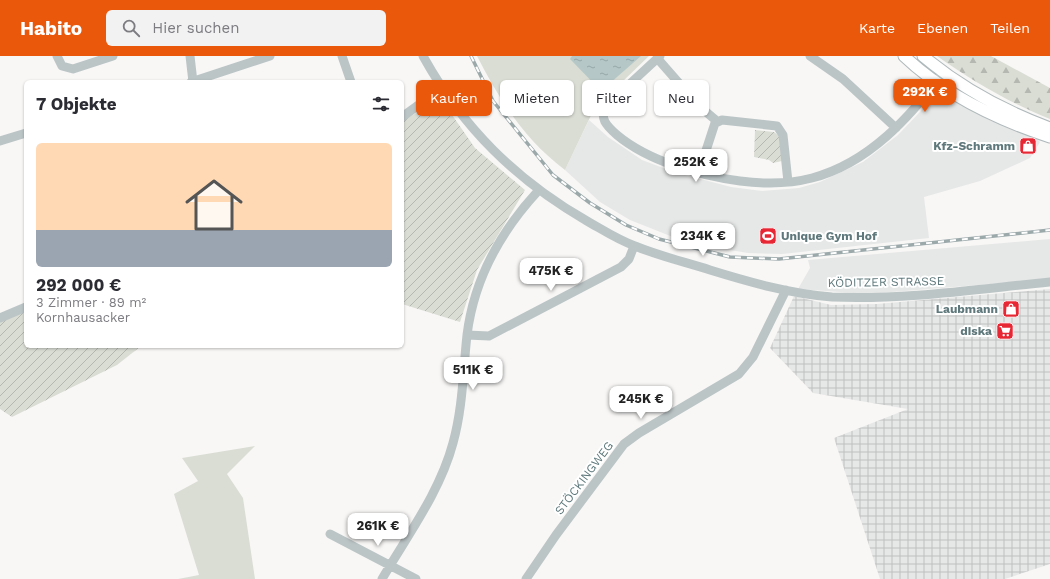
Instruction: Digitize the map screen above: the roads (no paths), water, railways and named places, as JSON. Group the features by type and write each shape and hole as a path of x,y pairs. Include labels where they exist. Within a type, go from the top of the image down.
{"main road":[{"path":"904,56 936,82 985,111 1050,138"},
{"path":"923,56 944,72 1006,110 1050,128"}],"street":[{"path":"57,56 62,66 73,69 113,56"},
{"path":"190,56 192,80"},
{"path":"198,80 270,56"},
{"path":"342,56 350,80"},
{"name":"KÖDITZER STRASSE","path":"423,56 437,80"},
{"path":"810,56 843,80 896,128"},
{"path":"718,122 699,106 659,57 607,105 603,112 603,119 608,127 625,142 647,154 699,172 739,181 788,182 812,178 861,156 896,128 923,99 944,72"},
{"path":"404,116 416,107"},
{"name":"KÖDITZER STRASSE","path":"464,116 486,145 538,191 569,211 634,246 748,281 786,290 832,297 876,297 932,294 1050,282"},
{"path":"699,172 712,128 718,122 722,120 777,126 783,135 788,182"},
{"path":"0,141 24,134"},
{"path":"382,579 438,481 453,444 459,414 467,335 476,293 493,251 524,206 538,191"},
{"path":"467,335 489,336 615,270 629,259 634,246"},
{"name":"STÖCKINGWEG","path":"526,579 556,535 624,444 639,433 739,374 753,357 786,290"},
{"path":"0,318 24,308"},
{"path":"330,534 416,579"}],"water":[{"path":"572,56 641,56 614,80 590,80 570,59"}],"railway":[{"path":"471,56 493,101 553,175 590,203 626,225 659,239 730,257 779,259 1050,230"}],"place":[{"name":"Kfz-Schramm","path":"1028,146"},
{"name":"Unique Gym Hof","path":"768,236"},
{"name":"Laubmann","path":"1011,309"},
{"name":"diska","path":"1005,331"}]}
